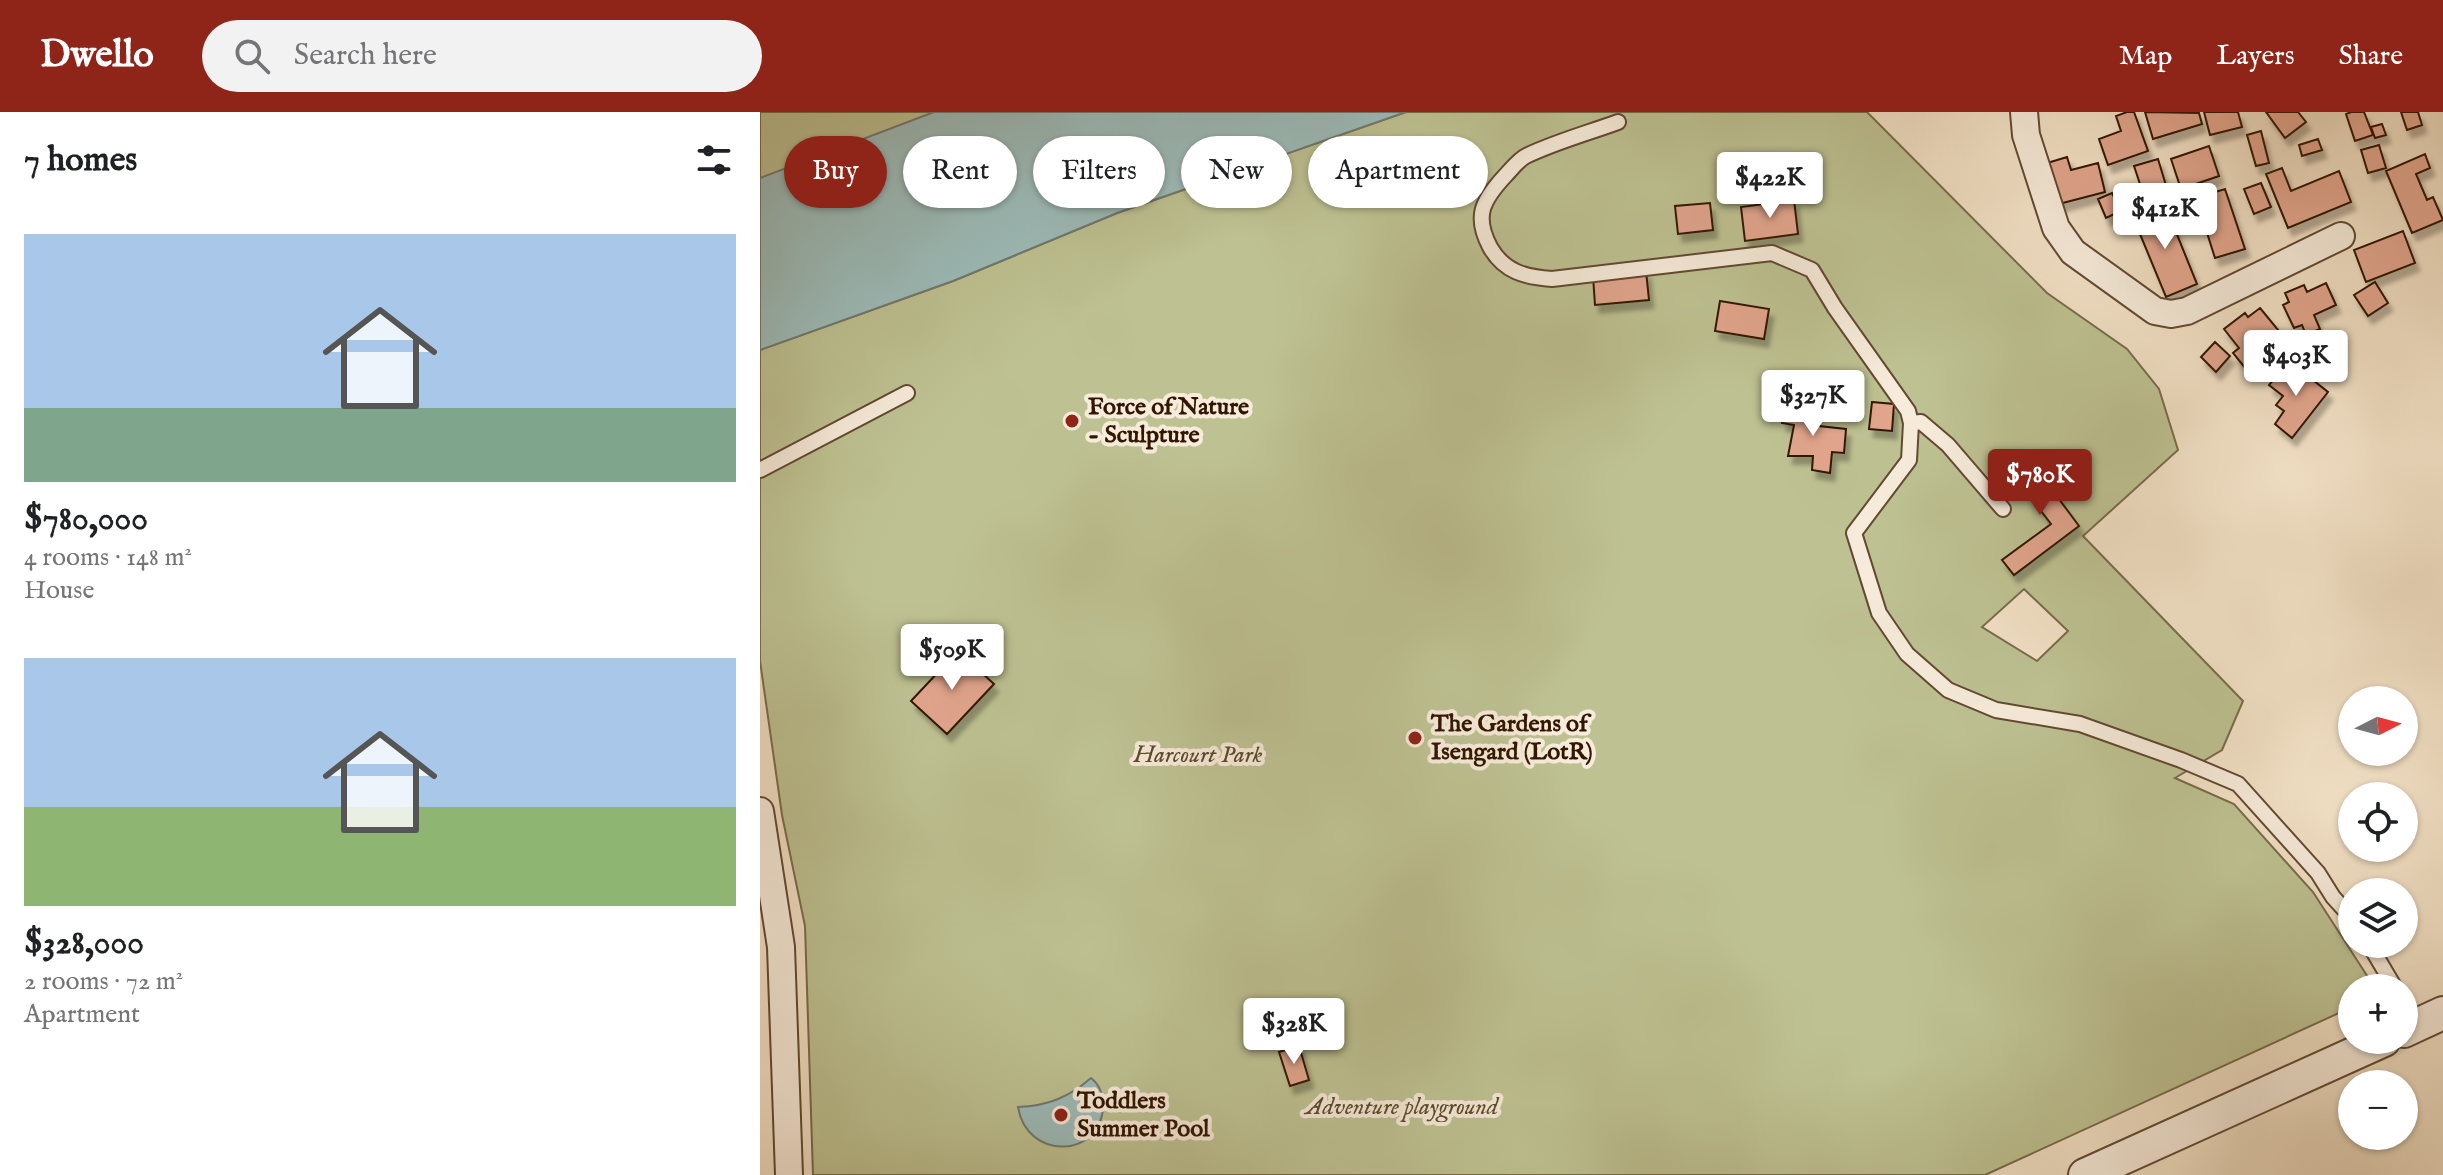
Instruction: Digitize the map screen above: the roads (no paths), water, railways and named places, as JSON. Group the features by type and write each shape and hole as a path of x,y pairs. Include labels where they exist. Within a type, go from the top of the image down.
{"street":[{"path":"2024,112 2026,135 2062,240 2073,252 2155,311 2171,314 2187,311 2341,236"},
{"path":"760,811 781,947 771,1007 789,1175"},
{"path":"2085,1175 2353,1054"}],"lane":[{"path":"1618,122 1523,157 1492,190 1481,210 1482,232 1506,268 1526,277 1552,279 1772,253 1812,270 1908,411 1911,423 1909,460 1854,533 1879,613 1907,654 1948,690 1996,710 2080,724 2238,784 2318,873 2338,903"},
{"path":"760,470 907,393"},
{"path":"1911,423 1921,422 1948,445 2003,509"}],"water":[{"path":"934,112 1406,112 1337,136 1308,136 1308,146 1292,152 1292,136 1181,136 1181,191 1165,196 1165,136 1033,136 1033,208 1131,208 953,281 760,350 760,178 784,169 784,208 887,208 887,136 871,136"},
{"name":"Toddlers Summer Pool","path":"1091,1078 1100,1090 1103,1105 1100,1123 1091,1135 1078,1143 1049,1145 1035,1137 1024,1125 1018,1107 1058,1099"}],"place":[{"name":"Force of Nature - Sculpture","path":"1072,421"},
{"name":"The Gardens of Isengard (LotR)","path":"1415,738"},
{"name":"Toddlers Summer Pool","path":"1061,1115"}],"park label":[{"name":"Harcourt Park","path":"1198,755"},
{"name":"Adventure playground","path":"1402,1107"}]}
